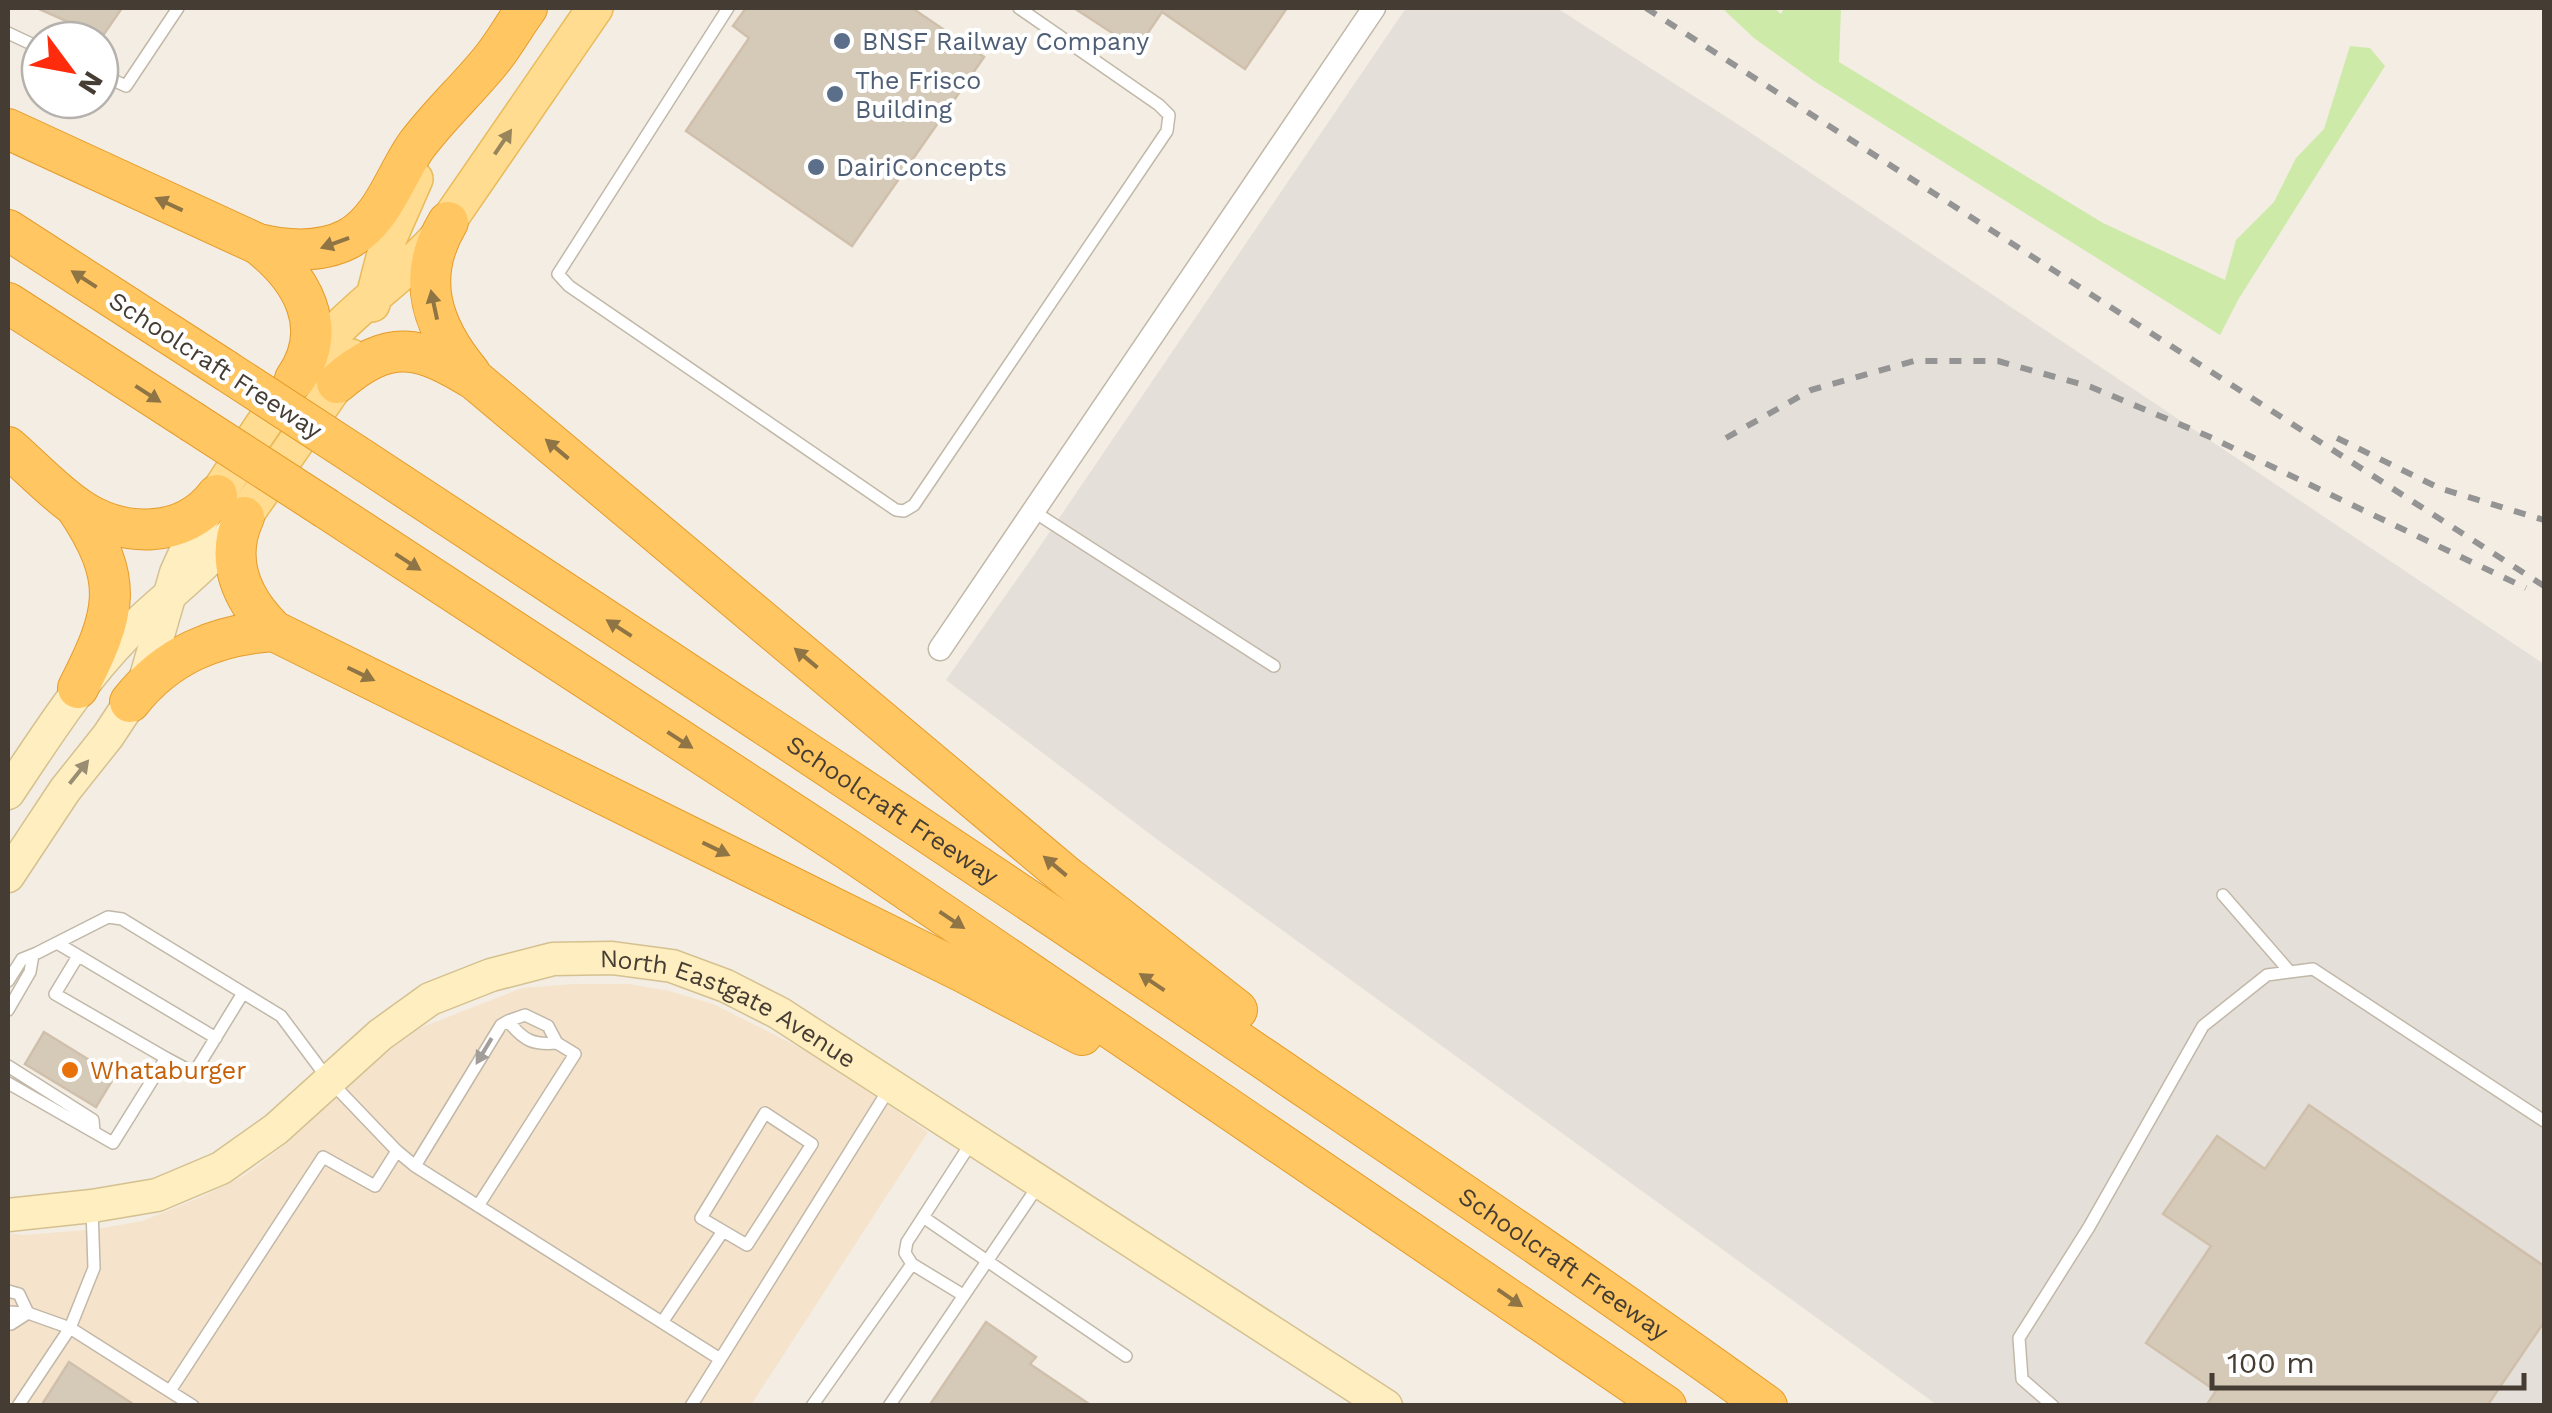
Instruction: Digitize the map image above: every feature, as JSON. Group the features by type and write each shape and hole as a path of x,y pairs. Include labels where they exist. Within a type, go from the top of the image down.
{"highway":[{"path":"258,244 318,249 348,239 366,225 416,147 494,57 527,8"},
{"path":"8,129 258,244 292,277 307,307 311,331 308,357 295,379"},
{"path":"448,222 432,262 432,307 444,338 475,380"},
{"name":"Schoolcraft Freeway","path":"8,230 863,788 1464,1194 1767,1406"},
{"path":"8,303 847,849 1666,1406"},
{"path":"337,383 369,361 412,350 446,362 475,380 1131,928 1277,1040 1417,1138 1464,1194"},
{"path":"8,448 76,506 103,522 133,529 163,529 189,521 208,507 230,506 240,582 253,608 274,631 1029,1006 1155,1076 1452,1258"},
{"path":"76,506 102,556 112,603 102,639 78,688"},
{"path":"130,702 153,676 182,655 234,635 274,631"}],"main road":[{"path":"230,506 337,383 358,341 389,238 412,185 426,160 546,8"},
{"path":"230,506 295,379 332,334 415,261 448,222 595,8"}],"street":[{"path":"940,649 1374,8"},
{"path":"8,793 78,688 124,637 204,567 230,506"},
{"path":"8,876 145,680 170,595"},
{"path":"8,764 49,704 78,688"},
{"name":"North Eastgate Avenue","path":"8,1188 23,1213 157,1195 221,1168 276,1129 380,1034 430,1000 491,975 553,959 612,958 672,966 726,986 779,1013 1386,1406"}],"lane":[{"path":"120,83 126,86 178,8"},
{"path":"728,8 558,274 896,510 904,511 914,506 1166,131 1169,116 1159,105 1020,8"},
{"path":"1033,511 1274,666"},
{"path":"2224,895 2290,972"},
{"path":"8,981 22,958 108,917 122,919 281,1016 328,1079 416,1166 720,1359"},
{"path":"57,943 216,1038"},
{"path":"8,1010 30,972 33,954"},
{"path":"78,956 56,994 194,1073 242,993"},
{"path":"2054,1406 2022,1378 2019,1338 2089,1227 2203,1026 2267,975 2313,969 2544,1121"},
{"path":"416,1166 498,1028 525,1015 548,1026 557,1043 575,1054 478,1206"},
{"path":"508,1021 518,1034 537,1045 557,1043"},
{"path":"8,1083 113,1143 166,1058"},
{"path":"8,1066 93,1120 94,1132"},
{"path":"691,1406 891,1086"},
{"path":"765,1113 812,1144 747,1246 723,1231 700,1218 765,1113"},
{"path":"964,1296 912,1264 905,1252 907,1242 974,1139"},
{"path":"170,1391 323,1157 374,1186 397,1151"},
{"path":"889,1406 1040,1182"},
{"path":"18,1406 70,1328 94,1268 92,1206"},
{"path":"923,1217 1126,1356"},
{"path":"663,1321 723,1231"},
{"path":"812,1406 912,1264"},
{"path":"8,1291 18,1294 28,1313"},
{"path":"8,1300 28,1313 70,1328 194,1406"},
{"path":"8,1312 28,1313"},
{"path":"8,1323 28,1313"}],"shaded area":[{"path":"1406,8 1557,8 1745,129 2544,664 2544,1405 1937,1405 1162,843 946,680"},
{"path":"628,984 713,1004 815,1055 928,1132 751,1405 8,1406 8,1233 97,1229 142,1221 199,1198 245,1175 286,1144 362,1071 420,1028 522,988"}],"green space":[{"path":"1722,8 1774,8 1781,14 1784,8 1841,8 1839,62 2103,223 2225,280 2236,240 2274,202 2296,158 2324,129 2350,46 2370,48 2385,66 2220,335 1814,81 1754,38"}],"building":[{"path":"37,8 122,8 114,20 64,20"},
{"name":"The Frisco Building","path":"746,8 912,8 984,57 852,246 686,131 749,38 733,26"},
{"path":"1074,8 1287,8 1245,69 1162,12 1137,49"},
{"name":"Whataburger","path":"44,1032 115,1076 96,1107 25,1064"},
{"path":"2309,1105 2544,1266 2544,1322 2487,1406 2206,1406 2216,1391 2146,1343 2211,1246 2163,1214 2217,1136 2265,1169"},
{"path":"986,1322 1036,1357 1030,1364 1092,1406 929,1406"},
{"path":"69,1362 136,1406 41,1406"}],"railway":[{"path":"1646,8 2544,586"},
{"path":"1726,438 1811,390 1914,361 1998,361 2091,387 2210,437 2526,588"},
{"path":"2337,438 2439,488 2544,520"}],"place":[{"name":"BNSF Railway Company","path":"842,41"},
{"name":"The Frisco Building","path":"835,94"},
{"name":"DairiConcepts","path":"816,167"},
{"name":"Whataburger","path":"70,1070"}]}
